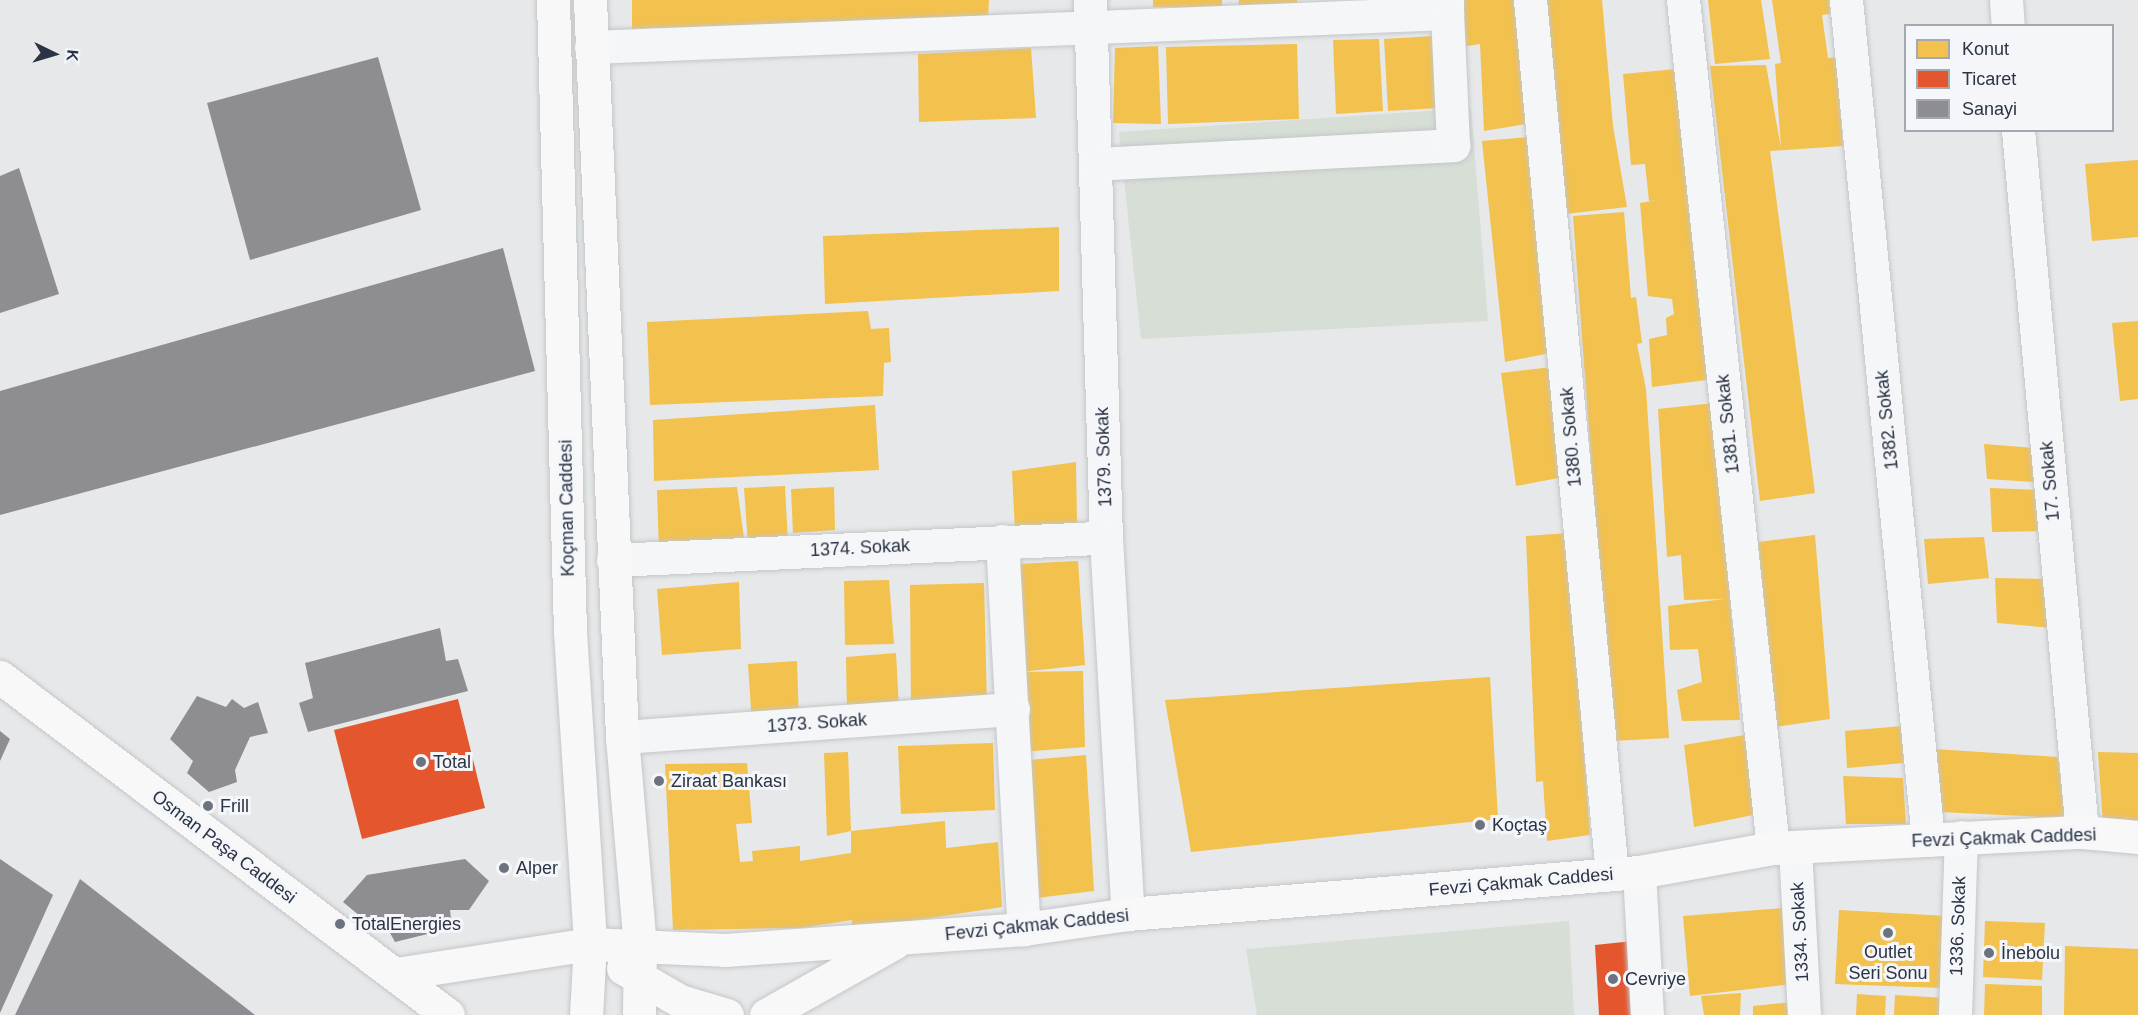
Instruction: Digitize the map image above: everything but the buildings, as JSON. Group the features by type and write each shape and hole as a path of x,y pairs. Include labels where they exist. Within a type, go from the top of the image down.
{"main road":[{"name":"Koçman Caddesi","path":"553,0 570,632 590,944 586,1015"},
{"path":"590,0 622,737 640,963 639,1015"},
{"name":"Osman Paşa Caddesi","path":"0,677 448,1015"},
{"name":"Fevzi Çakmak Caddesi","path":"396,974 590,944 640,963 725,950 1024,929 1128,914 1626,873 1784,848 2082,832 2138,837"},
{"path":"766,1015 903,938"},
{"path":"640,963 680,1001 727,1015"}],"street":[{"name":"1380. Sokak","path":"1530,0 1626,873 1647,1015"},
{"name":"1381. Sokak","path":"1683,0 1784,848"},
{"name":"1382. Sokak","path":"1846,0 1928,840"},
{"path":"2006,0 2008,24"},
{"path":"591,47 1091,14 1447,7 1453,145 1095,164"},
{"name":"1379. Sokak","path":"1091,14 1106,538 1128,914"},
{"name":"17. Sokak","path":"2018,132 2082,832"},
{"name":"1374. Sokak","path":"614,560 1106,538"},
{"path":"1002,542 1024,929"},
{"name":"1373. Sokak","path":"622,737 1013,709"},
{"name":"1336. Sokak","path":"1955,1015 1961,837"},
{"name":"1334. Sokak","path":"1784,848 1804,1015"}],"shaded area":[{"path":"1471,108 1488,321 1141,339 1119,132"},
{"path":"1569,921 1574,1015 1257,1015 1246,949"}],"place":[{"name":"Total","path":"421,762"},
{"name":"Ziraat Bankası","path":"659,781"},
{"name":"Frill","path":"208,806"},
{"name":"Koçtaş","path":"1480,825"},
{"name":"Alper","path":"504,868"},
{"name":"TotalEnergies","path":"340,924"},
{"name":"Outlet Seri Sonu","path":"1888,933"},
{"name":"İnebolu","path":"1989,953"},
{"name":"Cevriye","path":"1613,979"}]}
